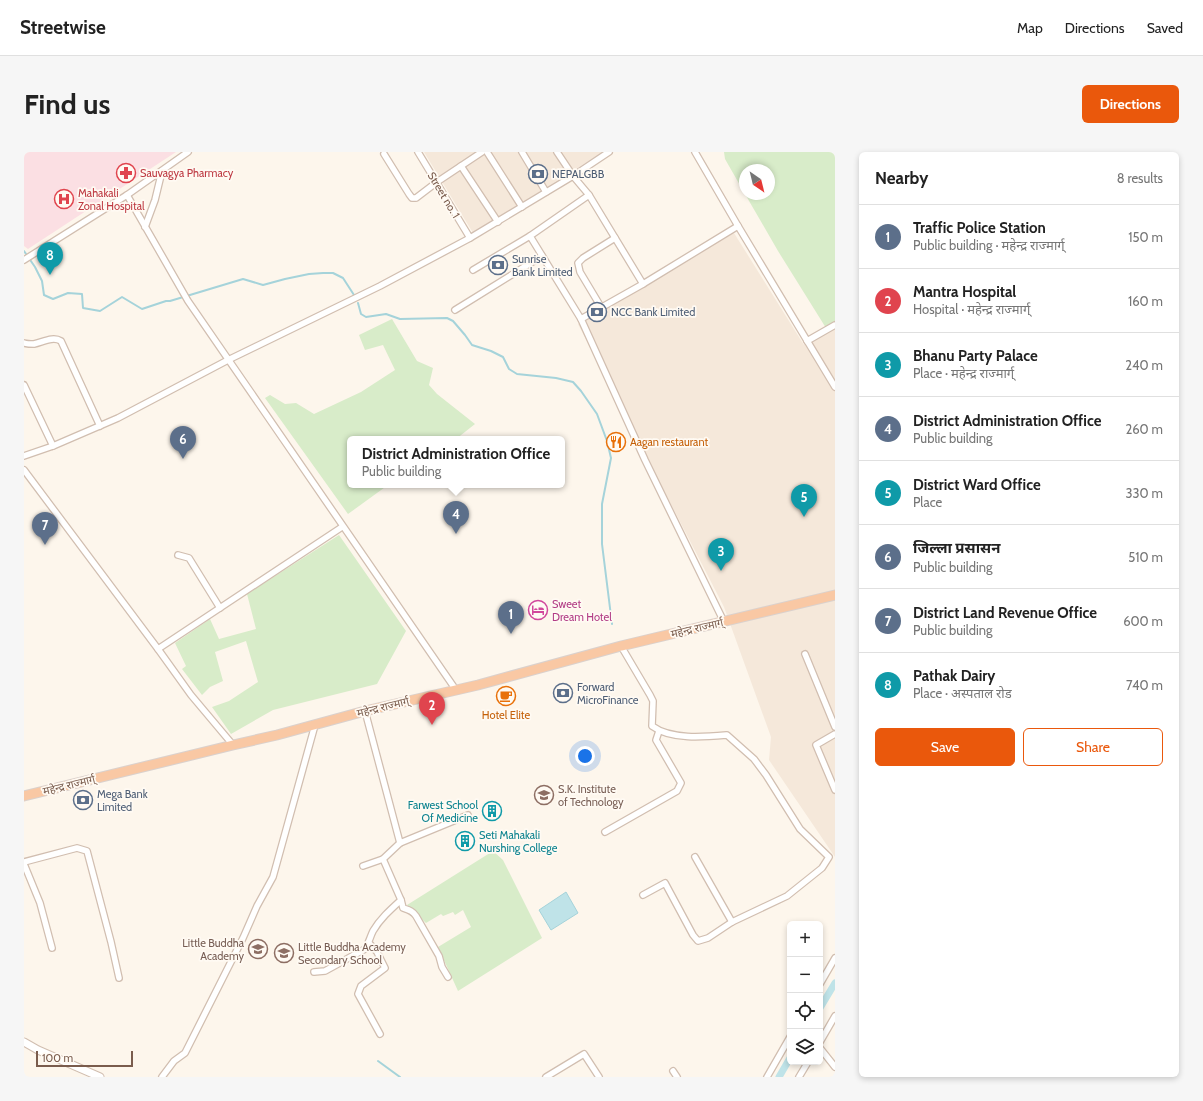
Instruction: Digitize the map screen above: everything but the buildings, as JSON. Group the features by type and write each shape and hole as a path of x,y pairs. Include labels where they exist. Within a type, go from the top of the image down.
{"highway":[{"name":"महेन्द्र राज्मार्ग्","path":"24,796 478,685 621,646 835,595"}],"street":[{"path":"25,260 127,195 187,152"},
{"name":"Street no. 1","path":"418,152 470,238"},
{"path":"384,154 412,198 416,198 482,152"},
{"path":"487,152 522,207"},
{"path":"522,152 546,192"},
{"path":"557,152 573,176 589,195 643,284"},
{"path":"24,456 53,446 118,418 228,360 380,286 498,222 609,152"},
{"path":"695,152 835,387"},
{"path":"699,152 703,166"},
{"path":"461,166 498,222"},
{"path":"145,227 155,200 162,171"},
{"path":"127,195 183,294 342,527 456,690"},
{"path":"473,270 530,236 589,195"},
{"path":"581,318 643,284 738,226"},
{"path":"530,236 581,318 644,460 724,622"},
{"path":"601,307 580,272 578,263 583,258 615,238"},
{"path":"456,310 542,256"},
{"path":"807,341 835,325"},
{"path":"24,348 53,338 61,341 100,426"},
{"path":"24,343 32,344"},
{"path":"24,385 53,446"},
{"path":"24,470 191,695 233,745"},
{"path":"158,649 342,527"},
{"path":"178,555 190,558 220,608"},
{"path":"621,646 653,702 652,726 659,731 690,738 727,735 754,759 766,775 800,829 828,857 822,868 787,896 732,922 708,938 698,940 693,935 665,883 643,895"},
{"path":"805,654 835,727"},
{"path":"365,712 400,843"},
{"path":"162,1077 174,1061 185,1053 243,938 257,906 273,877 315,725"},
{"path":"604,832 677,791 681,783 656,740 659,731"},
{"path":"835,734 816,744 835,790"},
{"path":"363,866 384,859 400,843 468,815"},
{"path":"52,948 40,903 24,863 77,848 87,851 119,978"},
{"path":"695,857 732,922"},
{"path":"384,859 403,908 413,912 416,916 439,956 442,967 448,977"},
{"path":"314,972 325,971 365,949 373,932 385,914 401,900"},
{"path":"369,943 377,952 385,968 361,986 358,994 380,1034"},
{"path":"823,979 835,958"},
{"path":"823,1037 835,1016"},
{"path":"24,1042 38,1050 100,1077"},
{"path":"767,1077 787,1042"},
{"path":"823,1052 835,1067"},
{"path":"546,1077 584,1054 599,1077"},
{"path":"799,1077 806,1065"},
{"path":"672,1071 677,1077"}],"shaded area":[{"name":"Mahakali Zonal Hospital","path":"24,152 176,152 28,249 24,246"},
{"path":"424,152 603,152 473,233"},
{"path":"734,233 804,345 835,327 835,857 769,760 771,737 724,607 578,324"}],"green space":[{"path":"724,152 835,152 835,323 826,328 748,200 775,200 775,164 739,164 739,184 725,159"},
{"path":"392,319 417,361 433,368 429,385 437,394 475,424 460,436 347,436 347,488 384,488 348,514 265,398 270,395 285,404 296,403 314,414 361,392 395,370 383,345 365,350 359,335"},
{"path":"339,535 406,631 377,684 273,710 231,734 212,707 229,701 258,682 246,641 215,652 223,681 210,687 202,695 182,669 186,666 175,643 210,619 219,639 256,629 247,594"},
{"path":"493,851 503,860 542,938 458,991 438,947 471,927 463,910 455,915 453,912 443,916 441,914 426,923 407,905"}],"water":[{"path":"566,892 578,913 551,930 539,910"}],"waterway":[{"path":"24,251 35,267 42,281 44,295 53,299 68,293 82,294 83,308 100,311 122,297 142,309 243,279 263,285 309,274 323,273 333,273 343,278 354,295"},
{"path":"358,303 361,314 366,317 386,314 400,319 447,318 453,321 472,345 491,351 503,357 509,369 517,374 556,378 573,382 581,391 597,414 607,441 611,458 602,504 602,544 612,624"},
{"path":"823,1003 835,983"},
{"path":"378,1061 400,1077"},
{"path":"779,1077 787,1063"}],"place":[{"name":"Sauvagya Pharmacy","path":"126,173"},
{"name":"NEPALGBB","path":"538,174"},
{"name":"Mahakali Zonal Hospital","path":"64,199"},
{"name":"Sunrise Bank Limited","path":"498,265"},
{"name":"Pathak Dairy","path":"50,275"},
{"name":"NCC Bank Limited","path":"597,312"},
{"name":"Aagan restaurant","path":"616,442"},
{"name":"जिल्ला प्रसासन","path":"183,459"},
{"name":"District Ward Office","path":"804,517"},
{"name":"District Administration Office","path":"456,534"},
{"name":"District Land Revenue Office","path":"45,545"},
{"name":"Bhanu Party Palace","path":"721,571"},
{"name":"Sweet Dream Hotel","path":"538,610"},
{"name":"Traffic Police Station","path":"511,634"},
{"name":"Forward MicroFinance","path":"563,693"},
{"name":"Hotel Elite","path":"506,696"},
{"name":"Mantra Hospital","path":"432,725"},
{"name":"S.K. Institute of Technology","path":"544,795"},
{"name":"Mega Bank Limited","path":"83,800"},
{"name":"Farwest School Of Medicine","path":"492,811"},
{"name":"Seti Mahakali Nurshing College","path":"465,841"},
{"name":"Little Buddha Academy","path":"258,949"},
{"name":"Little Buddha Academy Secondary School","path":"284,953"}]}
